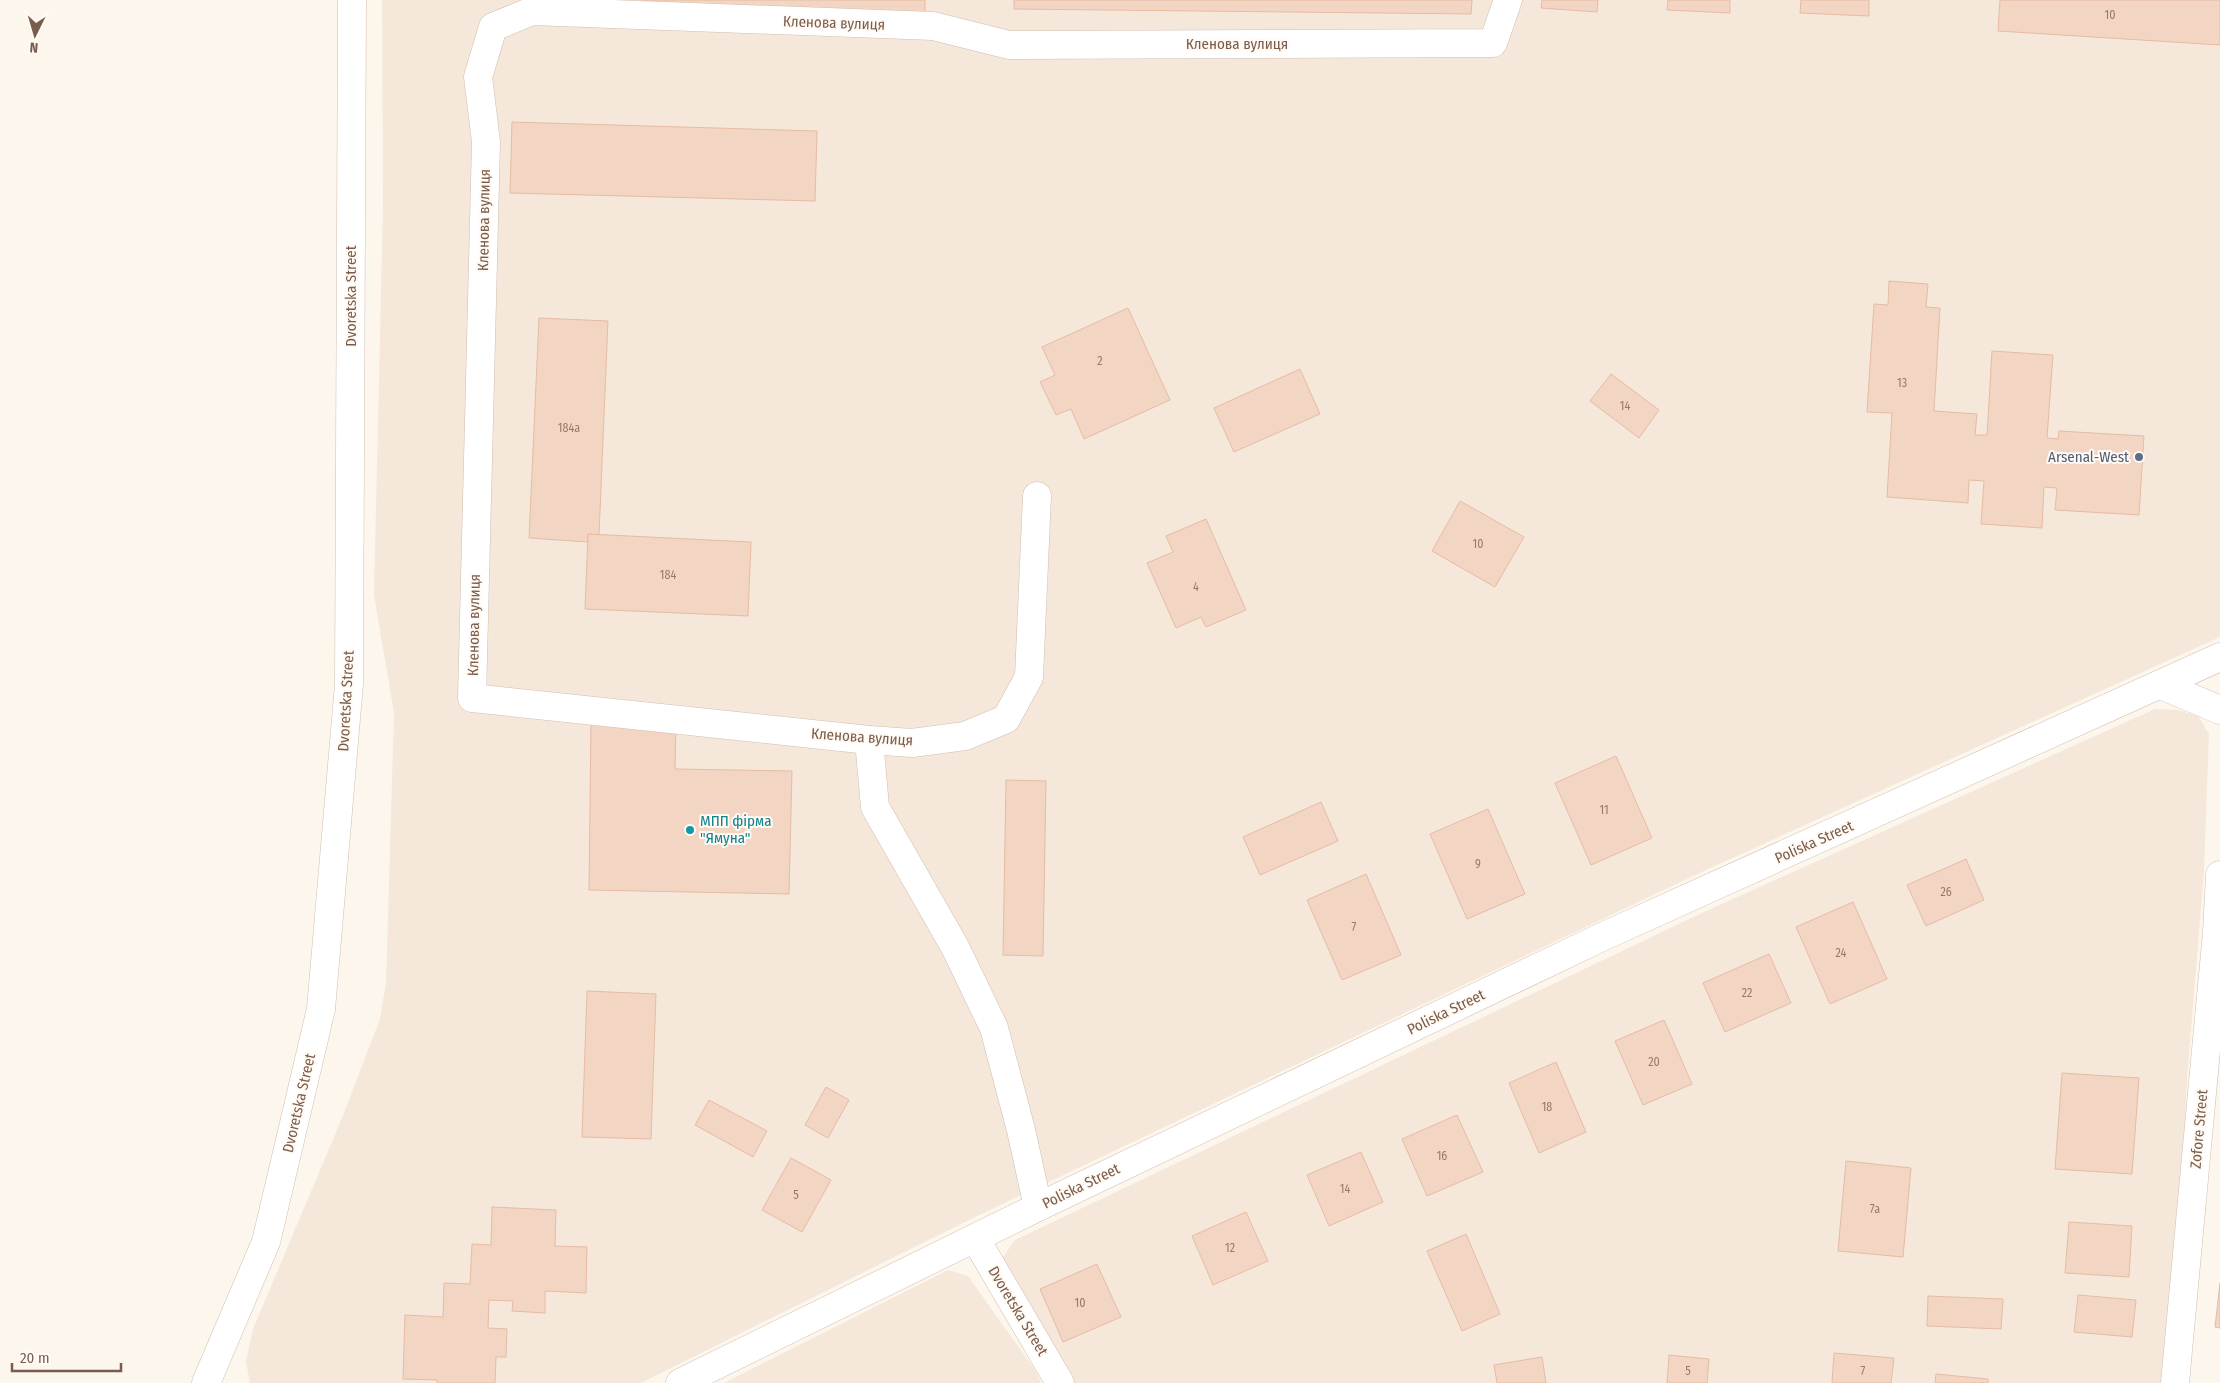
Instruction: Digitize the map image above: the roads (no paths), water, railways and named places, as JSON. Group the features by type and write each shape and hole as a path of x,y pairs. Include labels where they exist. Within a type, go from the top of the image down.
{"street":[{"name":"Dvoretska Street","path":"206,1383 266,1242 322,1008 349,684 352,0"},
{"name":"Кленова вулиця","path":"1037,496 1029,677 1006,719 965,736 912,743 869,740 472,698 486,142 478,77 493,27 532,11 933,26 1009,45 1493,43 1508,0"},
{"name":"Poliska Street","path":"680,1383 1038,1207 1604,936 2220,657"},
{"path":"2161,685 2220,710"},
{"path":"869,740 875,807 955,947 994,1028 1021,1130 1038,1207"},
{"name":"Zofore Street","path":"2175,1383 2217,932 2220,875"},
{"name":"Dvoretska Street","path":"975,1238 1060,1383"}],"place":[{"name":"Arsenal-West","path":"2139,457"},
{"name":"МПП фірма \"Ямуна\"","path":"690,830"}]}
